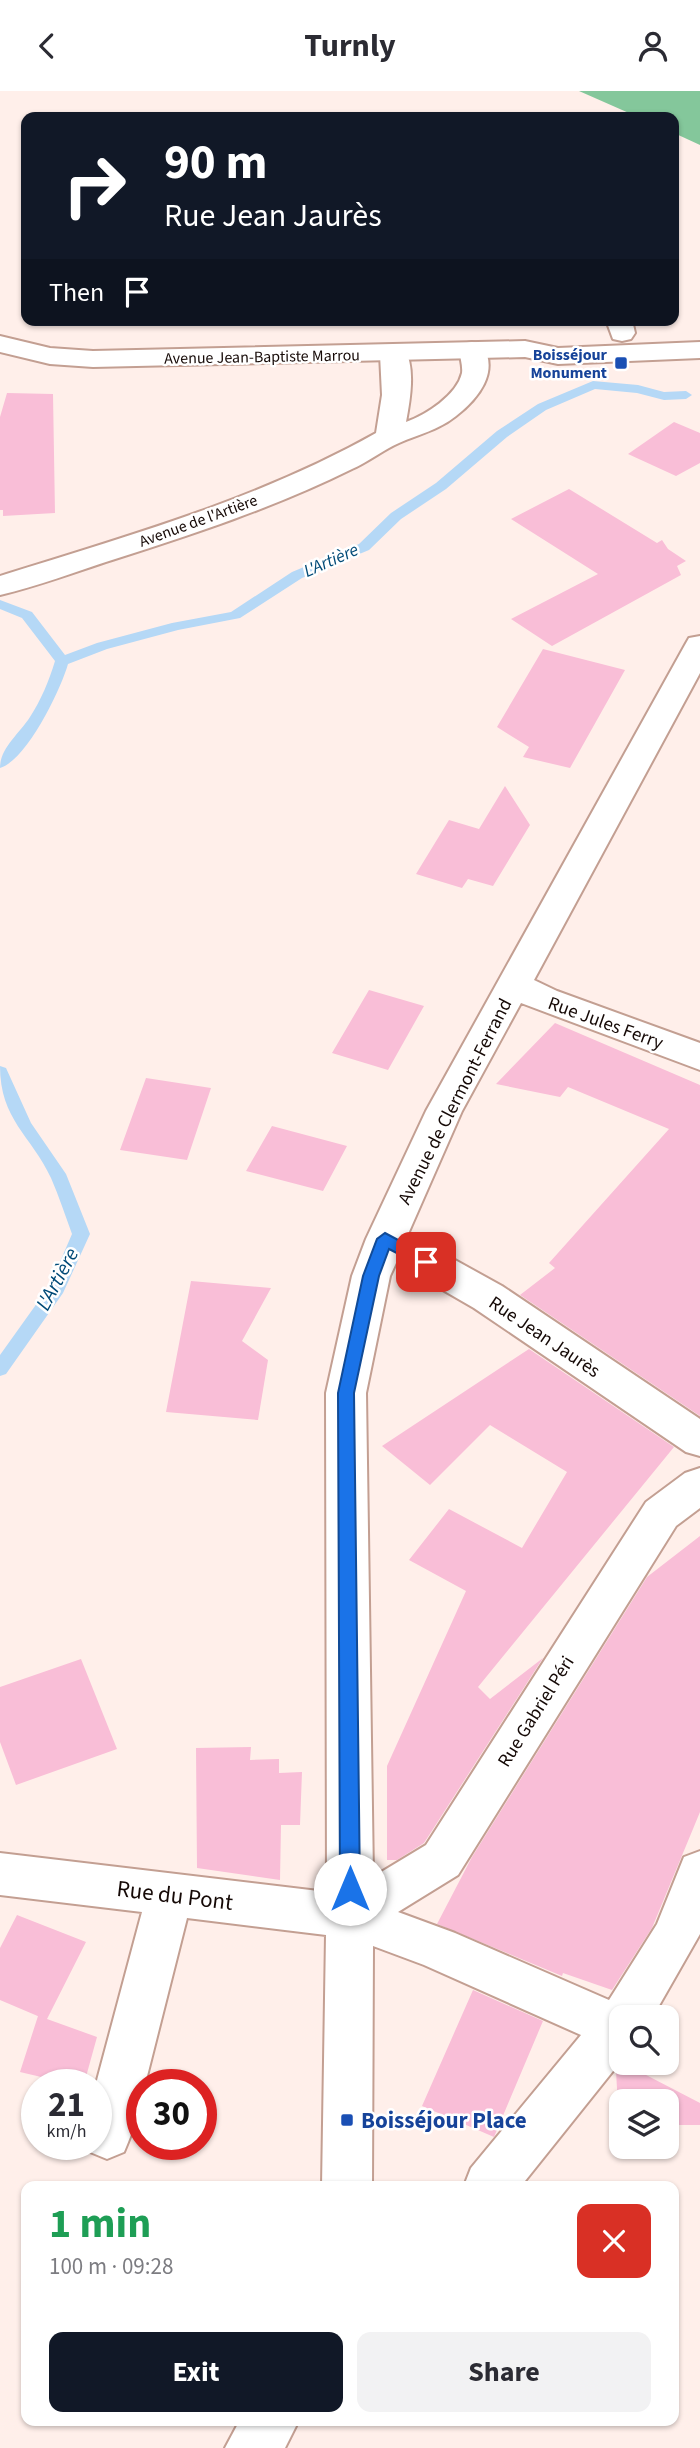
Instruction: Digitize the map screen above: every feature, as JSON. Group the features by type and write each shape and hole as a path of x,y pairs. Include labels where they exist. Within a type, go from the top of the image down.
{"street":[{"path":"525,349 556,336 620,327 700,331"},
{"name":"Avenue Jean-Baptiste Marrou","path":"0,344 50,356 93,359 525,349"},
{"path":"525,349 558,356 700,350"},
{"name":"Avenue de l'Artière","path":"0,586 145,540 270,495 343,463 388,437 424,425 447,410 470,387 476,371 472,350"},
{"path":"388,437 397,407 394,354"},
{"name":"Avenue de Clermont-Ferrand","path":"347,2181 350,1916 346,1393 371,1276 385,1239 444,1111 700,645"},
{"name":"Rue Jules Ferry","path":"512,984 545,1000 700,1057"},
{"name":"Rue Jean Jaurès","path":"385,1239 488,1297 700,1440"},
{"name":"Rue Gabriel Péri","path":"350,1916 442,1860 661,1514 700,1485"},
{"path":"633,2005 676,1936 700,1872"},
{"name":"Rue du Pont","path":"0,1874 350,1916 609,2018"},
{"path":"112,2116 170,1894"},
{"path":"493,2181 609,2039"},
{"path":"252,2448 268,2426"}],"green space":[{"path":"579,91 700,91 700,145 679,135 679,112 627,112"}],"building":[{"path":"7,393 53,394 55,513 3,516 3,510 0,510 0,417"},
{"path":"674,422 700,433 700,463 676,476 628,454"},
{"path":"569,489 657,543 662,540 668,549 686,561 677,566 681,575 552,646 511,619 598,574 511,519"},
{"path":"543,649 625,670 570,768 523,757 529,747 497,727"},
{"path":"505,786 530,825 493,886 468,879 462,888 416,874 449,820 479,829"},
{"path":"369,990 424,1006 388,1070 332,1053"},
{"path":"555,1023 700,1085 700,1416 520,1295 555,1268 549,1263 669,1129 568,1087 560,1097 496,1084"},
{"path":"146,1078 211,1088 187,1160 120,1150"},
{"path":"272,1126 347,1146 323,1191 246,1171"},
{"path":"191,1281 271,1288 242,1341 268,1360 258,1420 166,1412"},
{"path":"529,1349 674,1447 478,1687 490,1699 543,1658 424,1843 397,1860 387,1860 387,1766 466,1591 409,1560 449,1509 522,1548 567,1472 490,1425 430,1485 382,1446"},
{"path":"700,1536 700,1812 652,1928 612,1990 563,1973 562,1976 437,1924 472,1857 647,1577"},
{"path":"81,1659 117,1749 16,1785 0,1742 0,1687"},
{"path":"251,1747 250,1760 279,1759 279,1773 302,1772 300,1825 281,1825 280,1880 197,1868 196,1748"},
{"path":"17,1915 86,1942 47,2019 97,2037 88,2069 21,2069 20,2072 38,2016 0,2000 0,1948"},
{"path":"473,1990 543,2021 494,2137 422,2106"},
{"path":"616,2075 646,2075 673,2089 617,2089"},
{"path":"679,2092 700,2103 700,2125 679,2125"}],"waterway":[{"name":"L'Artière","path":"62,661 102,646 177,626 235,615 297,575 364,547 396,516 441,486 502,434 542,407 593,385 638,389 664,396 686,395"},
{"path":"0,604 27,615 62,661"},
{"name":"L'Artière","path":"0,763 20,741 46,703 62,661"},
{"name":"L'Artière","path":"0,1072 24,1125 58,1174 81,1234 57,1288 0,1369"}],"place":[{"name":"Boisséjour Monument","path":"621,363"},
{"name":"Boisséjour Place","path":"347,2120"}],"route":[{"path":"350,1889 346,1393 371,1276 385,1239 426,1262"}]}
